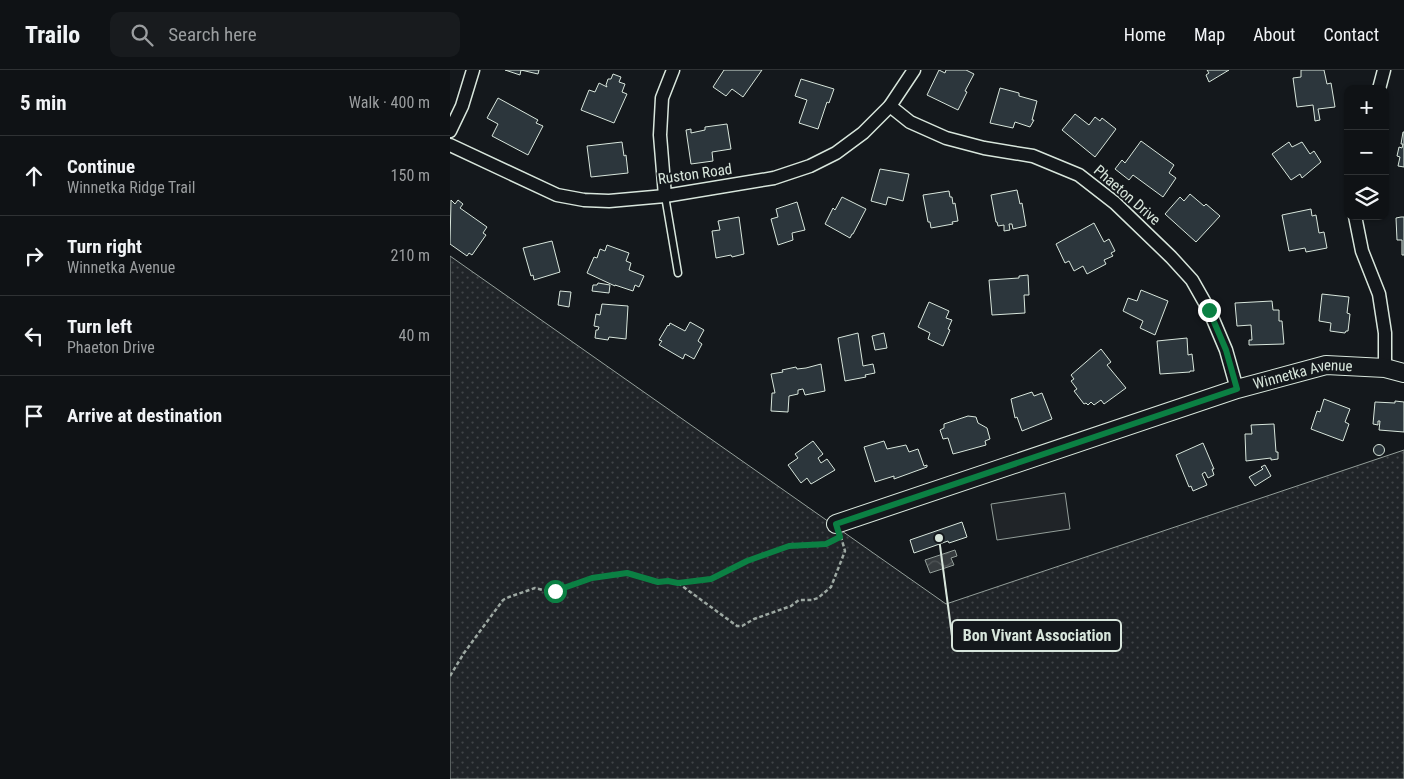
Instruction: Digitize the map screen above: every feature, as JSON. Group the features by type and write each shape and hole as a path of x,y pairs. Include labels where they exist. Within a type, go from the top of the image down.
{"main road":[{"name":"Winnetka Avenue","path":"838,530 1237,389 1326,365 1385,368 1404,372"}],"street":[{"path":"450,131 462,106 473,70"},
{"path":"665,196 660,135 662,98 673,70"},
{"name":"Ruston Road","path":"450,145 557,196 609,201 665,196 774,178 810,166 836,153 863,133 890,106 914,70"},
{"path":"1380,85 1384,70"},
{"name":"Phaeton Drive","path":"890,106 910,122 946,138 984,148 1033,156 1079,175 1115,204 1172,256 1192,280 1209,310 1222,342 1237,389"},
{"path":"1357,220 1362,251 1379,294 1386,332 1385,368"}],"lane":[{"path":"665,196 678,274"}],"path":[{"path":"678,583 737,626 742,626 754,619 791,606 799,600 818,598 831,587 845,551 838,530"},
{"path":"450,676 464,653 503,600 509,597 535,588 550,592 592,578 627,573 658,582 678,583 711,579 747,561 789,546 826,544 838,530"}],"shaded area":[{"path":"450,256 946,604 1404,450 1404,779 450,779"},
{"path":"1065,493 1070,529 997,540 991,504"}],"water":[{"path":"955,550 957,556 951,558 954,565 930,573 925,560"}],"building":[{"path":"505,70 521,70 520,75"},
{"path":"521,70 539,70 538,74"},
{"path":"724,70 762,70 743,97 732,89 726,96 713,87"},
{"path":"939,70 945,73 946,70 966,70 974,74 958,110 927,95"},
{"path":"1207,70 1229,70 1209,82 1206,75 1209,73"},
{"path":"1301,70 1324,70 1327,84 1331,83 1335,107 1318,109 1320,120 1315,121 1313,105 1297,107 1293,78 1301,77"},
{"path":"613,74 621,77 619,82 625,84 622,92 627,94 614,123 581,110 589,90 595,92 599,83 607,87 608,79 611,79"},
{"path":"801,79 834,89 829,103 827,102 818,129 799,123 807,100 795,96"},
{"path":"1000,88 1019,93 1019,96 1037,101 1032,120 1034,120 1030,127 1015,122 1013,128 990,123"},
{"path":"498,98 538,120 536,123 543,126 528,155 492,136 498,124 487,118"},
{"path":"1075,114 1089,125 1095,117 1100,121 1102,118 1116,129 1095,157 1062,130"},
{"path":"727,124 731,149 712,152 713,161 691,164 686,130 691,129 691,133 705,130 705,127"},
{"path":"1403,132 1404,167 1398,166 1400,157 1397,156 1399,147 1402,148 1403,144 1401,144"},
{"path":"1141,141 1174,165 1169,173 1176,178 1163,197 1133,175 1129,180 1115,169 1122,160 1125,163"},
{"path":"622,142 628,173 591,177 587,146"},
{"path":"1289,142 1292,147 1302,142 1310,154 1314,151 1321,162 1302,178 1300,174 1291,180 1272,154"},
{"path":"880,169 909,174 903,201 888,197 886,205 871,201"},
{"path":"1017,190 1020,204 1022,203 1026,226 1013,229 1012,224 1009,224 1010,230 1004,231 1004,225 998,226 996,222 991,195"},
{"path":"949,191 953,204 955,203 958,221 952,222 953,224 931,228 930,222 928,222 923,195"},
{"path":"1190,194 1220,216 1196,242 1165,214 1180,197 1184,201"},
{"path":"842,197 866,209 850,238 825,224 833,208 835,210"},
{"path":"451,200 455,204 458,200 463,204 460,208 487,227 483,233 486,235 472,255 469,253 467,256 450,244"},
{"path":"797,202 805,230 792,233 793,240 778,245 771,219 778,217 776,209"},
{"path":"1311,209 1312,216 1316,215 1319,233 1324,232 1327,248 1306,252 1305,248 1289,251 1282,215"},
{"path":"739,217 744,254 716,258 712,231 720,230 718,221"},
{"path":"1404,217 1404,255 1402,255 1402,240 1397,240 1396,218"},
{"path":"1094,223 1104,242 1109,239 1115,251 1111,253 1113,256 1104,260 1106,264 1087,274 1083,266 1074,271 1069,261 1065,263 1056,244"},
{"path":"552,241 560,272 534,280 533,275 531,276 523,248"},
{"path":"607,245 629,253 626,261 631,263 629,270 644,276 639,287 635,285 633,291 615,286 587,273 594,257 597,258 600,249 605,251"},
{"path":"1028,275 1029,295 1024,295 1025,313 992,315 989,280 1019,278 1019,276"},
{"path":"598,283 610,285 609,293 592,291 593,285"},
{"path":"1141,290 1168,301 1155,335 1140,328 1143,321 1123,311 1128,298 1137,301"},
{"path":"560,291 571,292 569,307 558,305"},
{"path":"1322,294 1349,297 1347,313 1350,314 1348,331 1345,333 1330,331 1331,323 1319,321"},
{"path":"1272,301 1273,310 1279,310 1279,321 1282,321 1284,344 1249,345 1249,340 1252,340 1251,325 1237,326 1235,303"},
{"path":"929,302 949,311 946,318 952,320 943,346 928,339 930,333 918,327"},
{"path":"602,304 628,306 626,339 609,337 608,340 595,338 596,330 599,327 594,326 596,314 600,315"},
{"path":"690,322 704,330 698,341 702,344 694,359 685,354 683,359 659,345 662,341 659,340 670,323 685,331"},
{"path":"858,333 863,366 873,364 875,373 865,375 866,377 845,381 838,338"},
{"path":"884,333 887,348 875,350 872,336"},
{"path":"1187,338 1188,355 1192,354 1194,371 1160,374 1157,341"},
{"path":"1101,349 1111,362 1107,365 1126,388 1104,404 1101,400 1094,405 1091,402 1088,405 1084,404 1074,391 1077,389 1071,381 1074,379 1071,375"},
{"path":"821,364 825,391 805,395 803,389 798,390 798,394 789,396 788,412 771,411 772,393 775,393 771,374 796,367 797,369 806,368"},
{"path":"1032,392 1034,396 1042,393 1052,419 1022,431 1017,417 1015,418 1011,399"},
{"path":"1324,399 1350,409 1345,422 1349,424 1343,441 1311,429 1317,411 1320,412"},
{"path":"1395,401 1404,402 1404,432 1379,430 1380,421 1378,421 1378,425 1373,424 1375,402 1395,403"},
{"path":"968,416 976,417 978,423 987,428 990,439 985,441 986,445 953,454 948,438 943,439 940,430 944,428 944,424"},
{"path":"1274,424 1278,459 1246,461 1245,434 1252,434 1251,425"},
{"path":"813,441 823,454 818,458 821,463 827,459 835,470 811,484 807,478 801,483 788,465 798,458 795,454"},
{"path":"884,441 887,449 906,445 909,452 918,449 924,466 927,465 927,467 894,479 894,476 875,482 864,447"},
{"path":"1203,443 1214,469 1212,469 1214,475 1208,478 1205,472 1202,474 1207,485 1193,491 1191,486 1189,487 1176,455"},
{"path":"1379,444 1385,450 1379,456 1373,450"},
{"path":"1265,465 1271,476 1255,486 1249,477 1263,469 1261,467"},
{"path":"962,522 967,537 949,543 948,541 914,553 910,540"}],"place":[{"name":"Bon Vivant Association","path":"939,538"}],"route":[{"path":"555,591 592,578 627,573 658,582 678,583 711,579 747,561 789,546 826,544 840,537 836,524 1237,389 1226,350 1209,310"}]}
